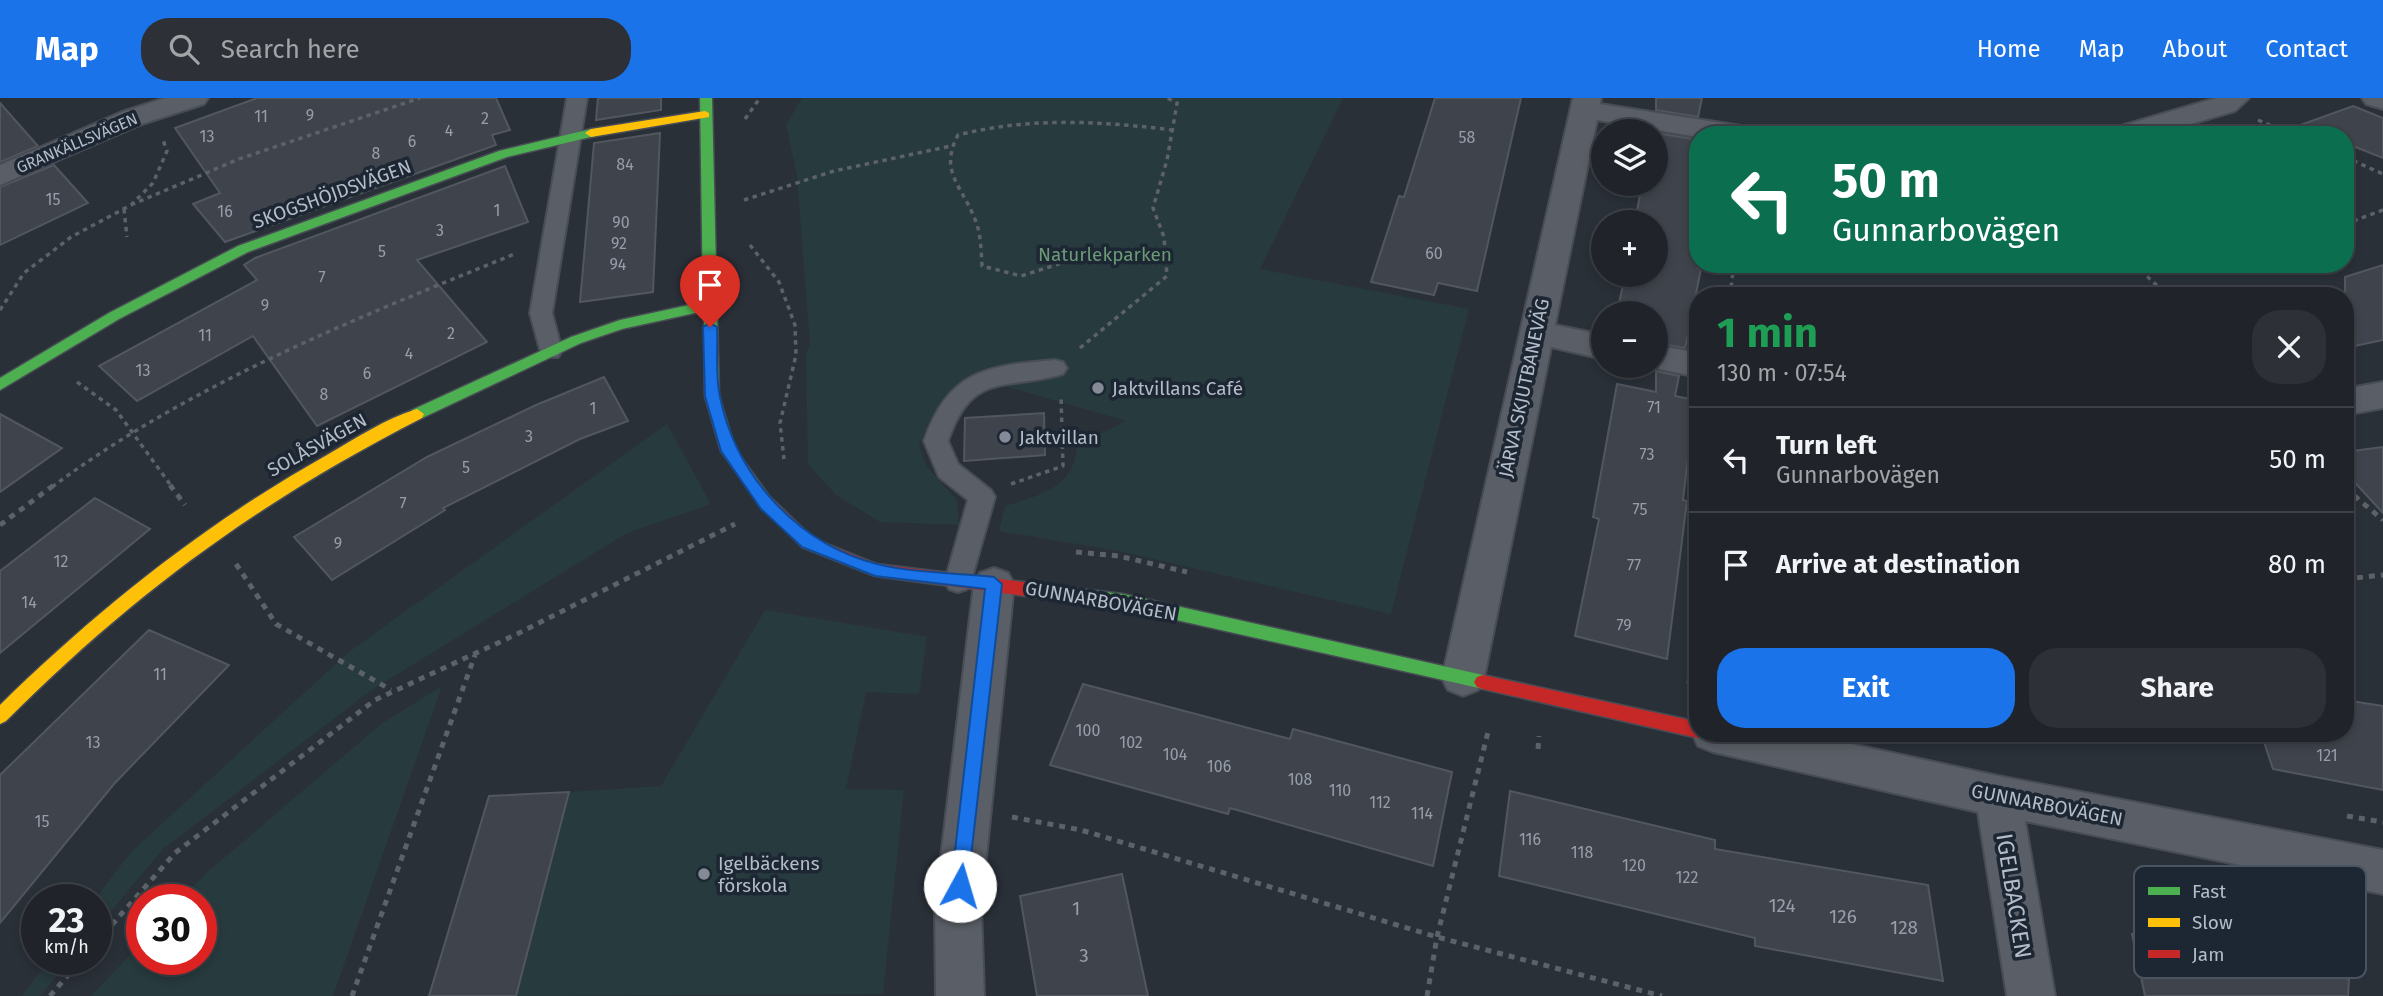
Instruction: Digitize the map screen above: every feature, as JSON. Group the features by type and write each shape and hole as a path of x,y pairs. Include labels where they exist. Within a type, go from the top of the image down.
{"street":[{"name":"GRANKÄLLSVÄGEN","path":"0,176 132,118 194,98"},
{"name":"GUNNARBOVÄGEN","path":"706,98 712,396 728,451 767,504 808,543 875,570 1123,601 1689,728"},
{"path":"2154,126 2225,106 2235,98"},
{"path":"2376,98 2383,101"},
{"path":"1586,104 1696,126"},
{"name":"JÄRVA SKJUTBANEVÄG","path":"1463,678 1586,104"},
{"name":"SKOGSHÖJDSVÄGEN","path":"0,385 114,316 243,249 503,154 569,136 705,115"},
{"name":"SOLÅSVÄGEN","path":"0,716 42,669 165,567 279,490 418,413 550,351 592,334 709,305"},
{"path":"1535,332 1591,344"},
{"path":"1668,359 1689,363"},
{"path":"2354,400 2383,395"},
{"path":"960,996 958,907 967,820 976,583"},
{"name":"GUNNARBOVÄGEN","path":"1754,742 1998,796 2353,866"},
{"name":"IGELBACKEN","path":"1998,796 2031,996"}],"lane":[{"path":"550,351 541,313 577,98"},
{"path":"976,583 982,497 948,470 936,441 944,416 965,390 1000,377 1055,368"}],"path":[{"path":"0,310 24,273 71,237 131,205 239,159 420,98"},
{"path":"743,122 760,98"},
{"path":"1168,98 1175,103"},
{"path":"982,497 1063,466 1061,396 1055,368 1167,276 1164,237 1153,208 1178,98"},
{"path":"131,205 153,183 167,151 158,125 159,110"},
{"path":"1166,261 1093,253 1021,276 982,266 978,225 948,166 951,146 958,135 999,123 1068,120 1172,130"},
{"path":"737,203 834,171 951,146"},
{"path":"2354,161 2383,173"},
{"path":"124,209 127,237"},
{"path":"2354,221 2383,210"},
{"path":"0,525 133,431 371,312 552,239"},
{"path":"749,244 779,282 795,325 796,355 780,423 785,465"},
{"path":"2143,273 2158,287"},
{"path":"33,364 83,385 116,410 207,537 234,561 276,624 391,690"},
{"path":"2354,496 2383,520"},
{"path":"112,925 175,853 391,690 475,655 736,523"},
{"path":"2354,578 2383,575"},
{"path":"352,996 475,655"},
{"path":"1427,996 1437,937 1488,732"},
{"path":"967,820 1015,817 1081,830 1437,937 1662,996"},
{"path":"50,996 68,975"}],"green space":[{"name":"Naturlekparken","path":"802,98 1343,98 1260,269 1469,309 1391,614 1119,551 999,531 1005,506 1053,488 1070,471 1077,445 1126,421 1001,385 951,396 931,419 919,445 927,467 957,500 959,525 880,522 836,495 808,464 806,354 810,345 797,176 786,125"},
{"path":"667,424 711,504 627,533 370,691 163,849 134,884 126,884 126,893 112,910 112,884 106,884 131,852 350,651"},
{"path":"765,610 927,637 919,694 866,692 846,789 904,790 883,994 516,996 569,792 661,786"},
{"path":"442,686 333,996 91,996 126,959 126,975 217,975 217,884 195,884 381,724"},
{"path":"38,975 58,975 40,996 22,996"}],"building":[{"path":"257,98 496,98 510,130 492,135 496,145 225,242 193,204 220,193 175,128"},
{"path":"598,98 661,98 661,110 596,120"},
{"path":"1435,98 1521,98 1477,291 1438,283 1434,295 1371,282 1399,196 1404,197"},
{"path":"1656,98 1702,98 1698,117 1656,110"},
{"path":"0,103 38,146 0,162"},
{"path":"2353,106 2383,118 2383,158 2354,147 2354,126 2300,125"},
{"path":"660,133 653,292 580,302 594,143"},
{"path":"1668,135 1689,138 1689,273 1700,273 1697,287 1689,287 1689,328 1685,348 1668,345 1668,301 1620,301 1622,287 1668,287 1668,210 1637,210 1640,196 1668,196"},
{"path":"54,165 88,203 0,245 0,187"},
{"path":"505,166 528,222 417,260 487,342 317,426 253,336 137,401 99,366 257,280 244,265 255,258"},
{"path":"2383,265 2383,340 2354,346 2354,287 2345,287 2345,277"},
{"path":"1668,374 1679,376 1675,396 1689,399 1689,450 1683,500 1687,501 1667,659 1575,636 1599,519 1593,517 1617,384 1656,392 1656,378 1668,378"},
{"path":"604,377 628,421 580,439 443,508 445,510 332,580 294,537 427,457 536,405"},
{"name":"Jaktvillan","path":"1044,413 1045,455 964,461 965,418"},
{"path":"0,414 62,448 0,492"},
{"path":"2383,447 2383,513 2354,482 2354,451"},
{"path":"95,498 150,529 0,653 0,571"},
{"path":"149,630 229,665 114,784 32,884 21,884 21,897 0,923 0,775"},
{"path":"1083,684 1290,739 1293,729 1452,772 1433,866 1230,808 1228,814 1050,765"},
{"path":"2354,701 2383,706 2383,790 2273,769 2264,742 2354,742"},
{"path":"1510,791 1715,840 1715,849 1928,885 1943,981 1755,946 1755,938 1499,876"},
{"path":"569,792 516,996 429,996 489,796"},
{"path":"1122,874 1148,996 1037,996 1020,896"},
{"path":"2141,978 2349,979 2348,996 2145,996"}],"traffic: fast":[{"path":"706,98 712,396 728,451 764,500"},
{"path":"0,385 114,316 243,249 503,154 591,133"},
{"path":"417,414 576,340 620,325 709,305"},
{"path":"1064,594 1123,601 1483,682"}],"traffic: slow":[{"path":"591,133 705,115"},
{"path":"0,716 94,627 195,547 303,476 417,414"}],"traffic: jam":[{"path":"764,500 808,543 875,570 1064,594"},
{"path":"1483,682 1689,728"}],"place":[{"name":"Jaktvillans Café","path":"1098,388"},
{"name":"Jaktvillan","path":"1005,437"},
{"name":"Igelbäckens förskola","path":"704,874"}],"route":[{"path":"710,327 712,396 728,451 767,504 808,543 875,570 994,584 960,886"}]}
